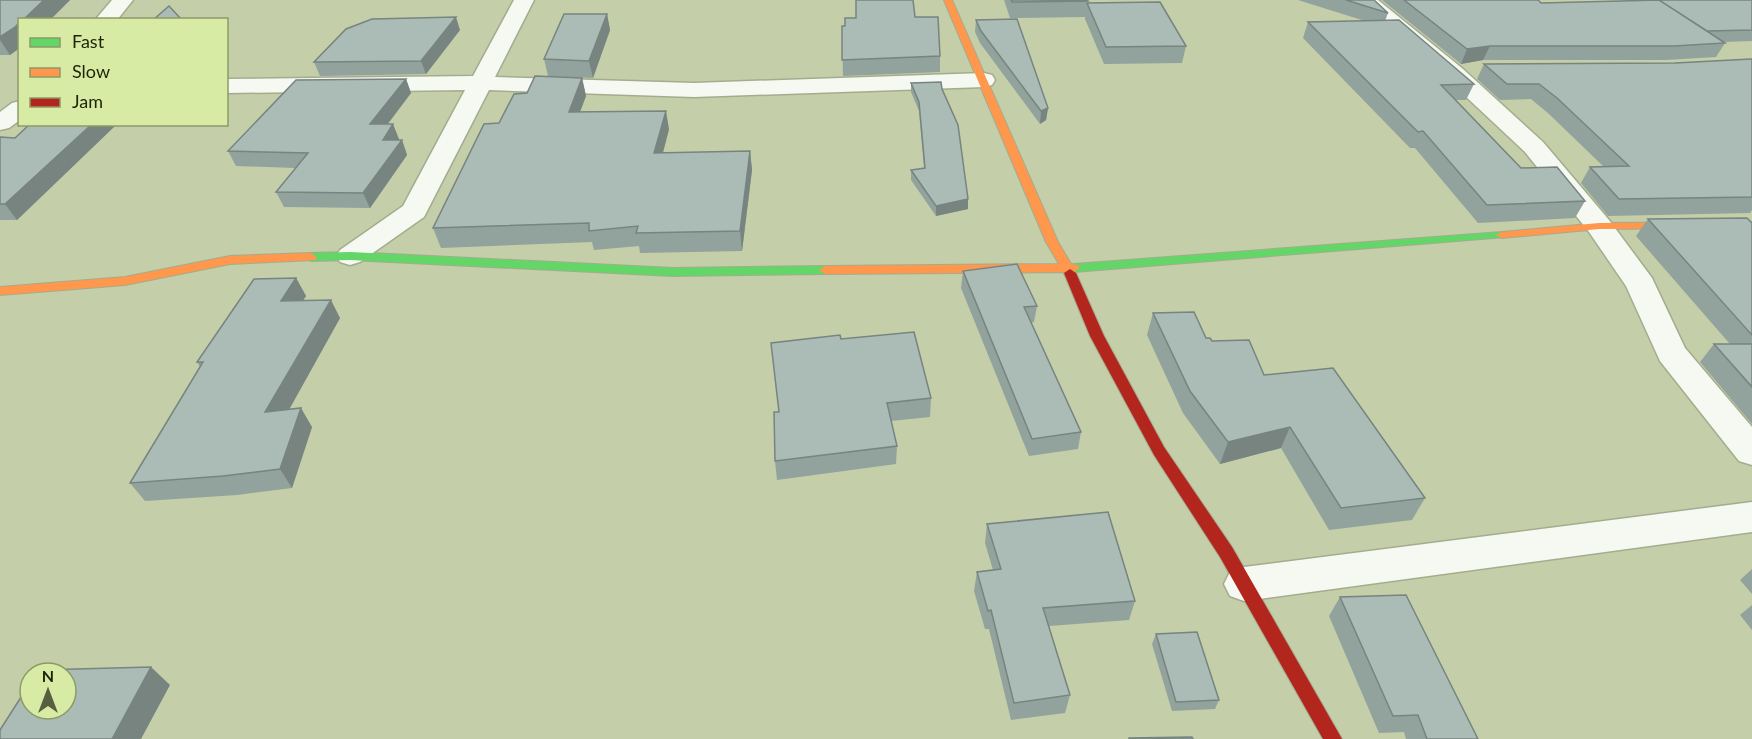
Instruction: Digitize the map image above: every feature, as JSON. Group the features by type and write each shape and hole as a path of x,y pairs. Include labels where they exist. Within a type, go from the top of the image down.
{"street":[{"path":"107,18 123,0"},
{"path":"350,256 414,211 524,0"},
{"path":"948,0 1096,336 1159,451 1226,552 1333,739"},
{"path":"1366,0 1455,74 1534,147 1599,226 1641,285 1671,353 1752,451"},
{"path":"1455,74 1483,69"},
{"path":"228,86 482,83 694,90 984,80"},
{"path":"0,100 18,101"},
{"path":"0,123 18,110"},
{"path":"0,291 125,281 230,260 350,256 673,272 1068,268 1408,244 1599,226 1752,225"},
{"path":"1244,584 1752,517"}],"building":[{"path":"0,0 44,0 25,18 18,18 18,24 0,37"},
{"path":"856,0 913,0 915,17 938,17 940,56 842,60 842,26 845,26 845,18 856,18"},
{"path":"1011,0 1087,0 1088,1 1012,2"},
{"path":"1346,0 1374,0 1388,13"},
{"path":"1404,0 1538,0 1541,3 1660,0 1725,43 1674,46 1490,46 1467,49"},
{"path":"1659,0 1752,0 1752,30 1707,31"},
{"path":"1160,2 1186,46 1106,47 1087,3"},
{"path":"169,6 180,18 155,18"},
{"path":"564,14 607,14 589,61 544,59"},
{"path":"456,17 421,61 314,62 346,29 372,19"},
{"path":"1017,19 1048,108 1041,111 981,31 976,20"},
{"path":"1399,20 1474,84 1441,85 1521,168 1557,167 1585,201 1487,205 1423,131 1418,132 1308,22"},
{"path":"1752,59 1752,197 1619,199 1590,167 1629,166 1539,84 1507,84 1484,64 1675,63"},
{"path":"535,76 582,78 569,112 666,111 654,153 750,151 740,231 636,233 638,226 589,231 589,223 433,228 484,124 499,123 514,94 527,93"},
{"path":"406,79 370,124 393,124 383,140 402,140 363,193 276,192 308,153 228,151 296,80"},
{"path":"941,82 958,125 968,199 936,206 911,170 925,168 919,102 911,83"},
{"path":"28,126 90,126 5,204 0,204 0,137 15,138"},
{"path":"1747,218 1752,223 1752,335 1648,219"},
{"path":"1017,264 1037,306 1024,307 1081,432 1032,439 963,271"},
{"path":"296,278 281,301 331,300 265,412 301,408 280,469 130,483 203,362 197,362 254,279"},
{"path":"1194,312 1206,338 1212,341 1249,340 1264,375 1333,368 1425,498 1341,508 1290,427 1228,442 1190,391 1153,313"},
{"path":"914,332 931,398 887,403 897,446 775,461 774,412 779,412 771,343 840,335 841,339"},
{"path":"1714,344 1752,344 1752,387"},
{"path":"1108,512 1135,601 1043,608 1070,695 1014,703 991,610 988,611 977,572 1001,569 987,524"},
{"path":"1406,595 1478,739 1427,739 1418,715 1393,716 1340,597"},
{"path":"1197,632 1219,700 1176,702 1156,634"},
{"path":"151,667 112,739 0,739 0,730 18,702 18,721 78,721 78,669"},
{"path":"1192,737 1193,739 1129,739 1129,738"}],"traffic: fast":[{"path":"1074,268 1502,235"},
{"path":"311,257 350,256 673,272 825,270"}],"traffic: slow":[{"path":"948,0 1052,242 1070,273"},
{"path":"1502,235 1599,226 1752,225"},
{"path":"0,291 125,281 230,260 311,257"},
{"path":"825,270 1074,268"}],"traffic: jam":[{"path":"1070,273 1097,336 1159,451 1226,552 1333,739"}]}
